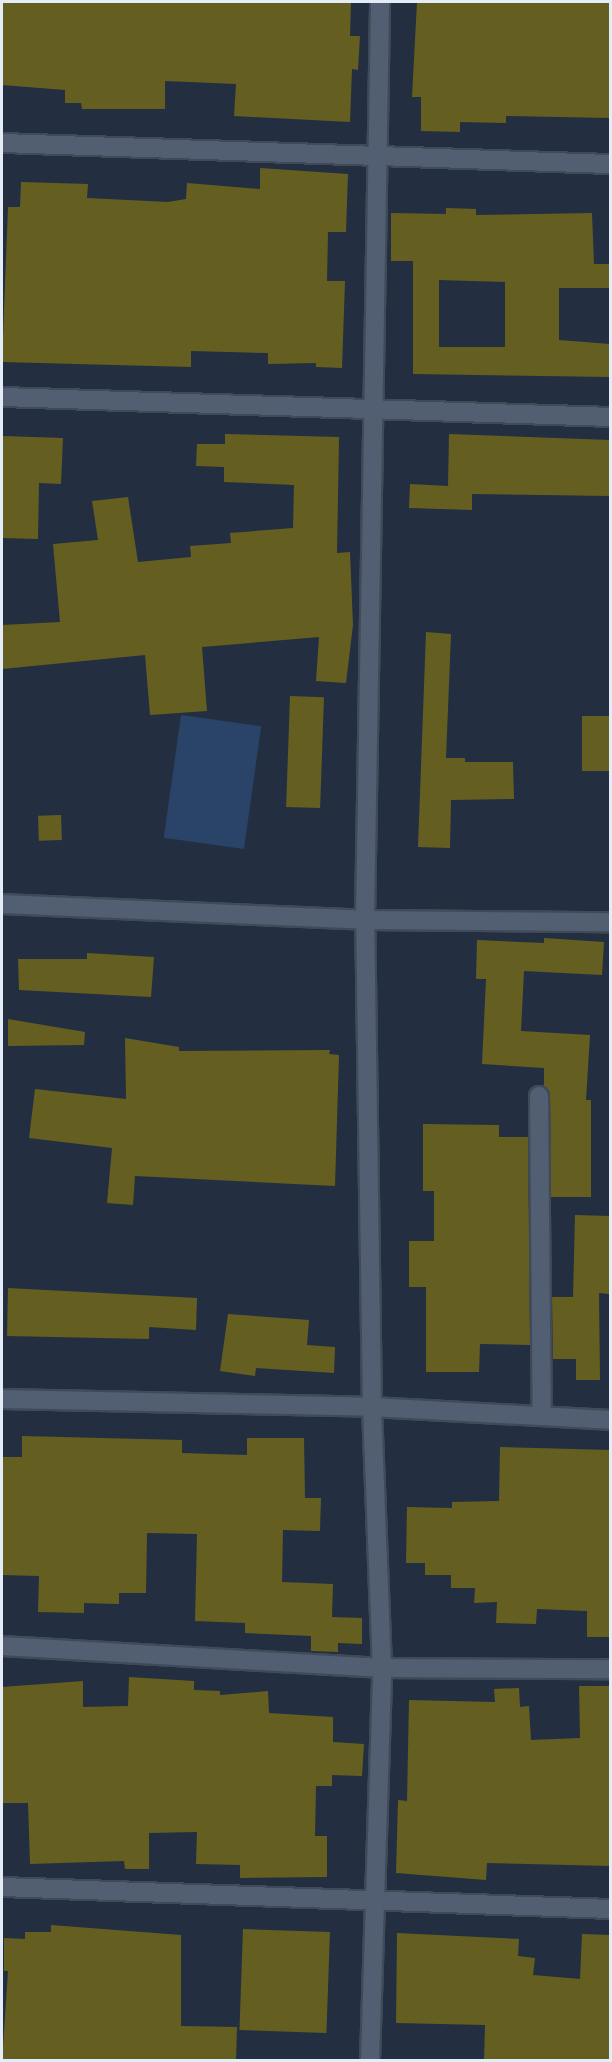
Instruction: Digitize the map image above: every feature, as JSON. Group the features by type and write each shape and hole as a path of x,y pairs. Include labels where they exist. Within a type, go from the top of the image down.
{"street":[{"path":"370,2061 382,1668 372,1407 365,920 380,2"},
{"path":"2,143 376,154 610,164"},
{"path":"2,397 374,407 610,417"},
{"path":"2,904 365,920 610,922"},
{"path":"539,1096 542,1416"},
{"path":"2,1400 372,1407 610,1420"},
{"path":"2,1646 382,1668 610,1669"},
{"path":"2,1887 374,1897 610,1909"}],"shaded area":[{"path":"181,715 261,726 244,849 164,838"}],"building":[{"path":"2,2 351,2 350,36 360,36 358,70 352,69 350,122 234,116 236,84 165,81 165,109 82,109 81,103 65,103 65,90 2,85"},
{"path":"417,2 610,2 610,118 506,116 506,123 460,122 460,132 421,131 421,97 412,97"},
{"path":"260,168 348,174 346,232 328,232 327,281 345,281 342,368 316,367 316,363 268,364 268,353 191,351 191,367 2,362 8,207 20,207 21,182 88,184 87,198 168,202 186,199 187,183 260,189"},
{"path":"446,208 476,209 476,215 592,213 594,264 610,264 610,288 559,288 559,340 610,344 610,377 413,374 413,261 391,261 391,213 446,214","holes":["439,280 505,282 505,347 439,347"]},
{"path":"225,434 339,437 337,553 350,552 353,625 346,683 316,681 319,637 202,647 207,711 150,715 145,655 2,669 2,625 60,622 53,544 98,540 92,501 128,497 138,562 191,557 190,546 231,543 230,533 293,528 294,485 224,482 224,467 196,466 197,444 225,444"},
{"path":"449,434 610,440 610,496 472,494 472,510 409,508 410,484 448,486"},
{"path":"2,436 63,438 61,484 39,483 38,539 2,538"},
{"path":"426,632 451,634 446,758 465,758 465,762 513,762 514,799 451,800 450,848 418,847"},
{"path":"290,696 324,697 320,808 286,807"},
{"path":"582,716 610,716 610,771 582,771"},
{"path":"61,815 62,840 39,841 38,816"},
{"path":"544,938 604,942 602,975 524,971 521,1031 590,1035 586,1100 591,1100 591,1197 551,1197 550,1096 544,1086 544,1068 482,1064 486,979 476,979 477,940 544,943"},
{"path":"87,953 154,957 151,997 19,990 18,959 87,959"},
{"path":"8,1019 85,1032 84,1045 8,1046"},
{"path":"125,1038 179,1047 179,1051 330,1050 329,1054 339,1055 335,1186 135,1176 133,1205 107,1203 112,1148 29,1138 35,1089 126,1099"},
{"path":"423,1124 499,1125 499,1137 528,1137 530,1345 480,1344 479,1372 426,1372 426,1287 409,1287 409,1241 434,1241 434,1191 423,1191"},
{"path":"575,1215 610,1216 609,1294 599,1293 600,1380 576,1380 576,1359 553,1359 552,1297 573,1297"},
{"path":"8,1288 197,1298 196,1330 149,1327 149,1339 7,1336"},
{"path":"228,1314 309,1320 307,1345 335,1347 334,1373 256,1368 255,1376 220,1371"},
{"path":"22,1436 182,1440 182,1453 247,1455 247,1438 304,1438 305,1498 321,1498 320,1531 283,1530 282,1582 333,1584 332,1617 362,1618 362,1644 338,1643 338,1652 311,1651 311,1636 245,1633 245,1623 195,1621 197,1534 147,1533 146,1593 119,1593 119,1604 84,1603 84,1613 38,1612 39,1576 2,1575 2,1457 22,1457"},
{"path":"500,1447 610,1450 610,1637 587,1637 587,1611 537,1609 536,1624 496,1623 497,1602 474,1603 475,1588 451,1588 451,1575 425,1575 425,1563 406,1563 407,1507 452,1508 452,1502 499,1501"},
{"path":"129,1677 194,1681 194,1690 220,1691 220,1695 268,1691 269,1713 333,1717 333,1742 364,1744 362,1776 332,1775 332,1786 316,1786 315,1836 327,1836 327,1877 240,1878 240,1865 196,1864 197,1832 149,1833 149,1869 125,1869 124,1861 30,1864 28,1803 2,1803 2,1687 83,1681 83,1707 128,1706"},
{"path":"579,1686 610,1686 610,1866 487,1863 486,1880 396,1873 398,1800 407,1801 409,1700 495,1702 494,1689 519,1688 520,1707 529,1706 531,1740 580,1738"},
{"path":"51,1925 181,1935 181,2026 237,2027 236,2061 2,2061 8,1971 4,1971 4,1938 25,1939 25,1932 51,1932"},
{"path":"243,1929 330,1932 326,2033 239,2030"},
{"path":"397,1933 519,1939 518,1956 535,1958 533,1975 580,1979 582,1934 610,1935 610,2061 484,2061 485,2025 396,2023"}]}
